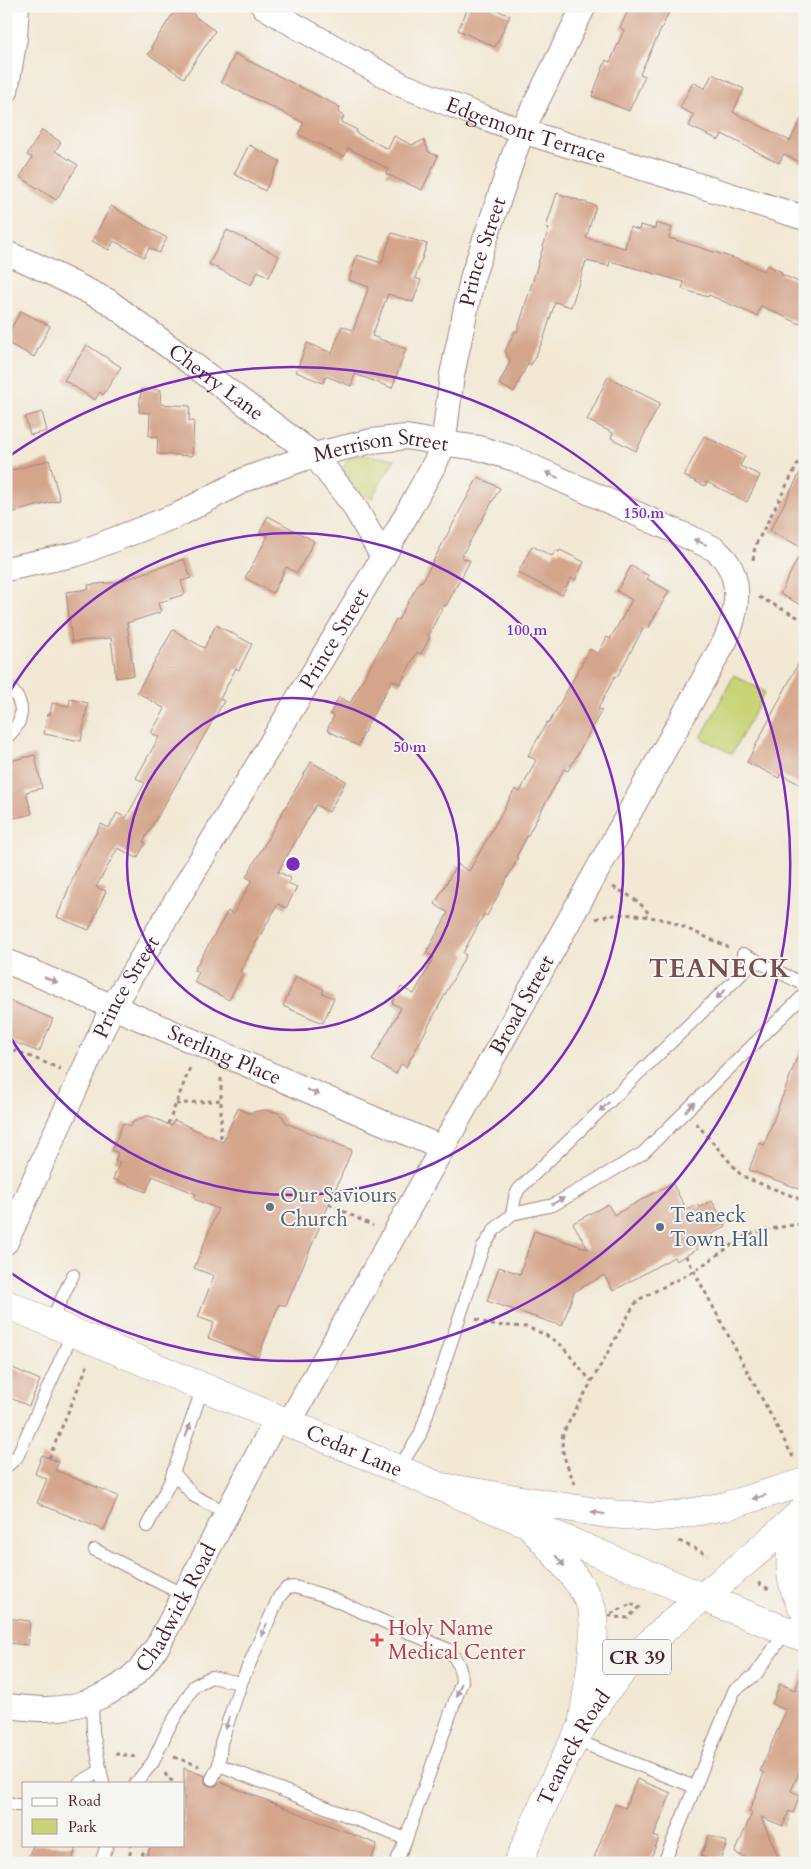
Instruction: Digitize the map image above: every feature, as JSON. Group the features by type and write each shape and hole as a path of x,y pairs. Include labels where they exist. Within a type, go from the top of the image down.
{"main road":[{"name":"Cedar Lane","path":"6,1304 702,1597 799,1627"},
{"path":"443,1487 608,1514 654,1517 672,1516 726,1506 805,1482"},
{"path":"799,1627 790,1576 790,1554 801,1513"},
{"name":"Teaneck Road","path":"518,1863 544,1803 578,1734 611,1685 656,1638 801,1513"},
{"path":"529,1524 577,1581 591,1607 594,1634 578,1734"}],"street":[{"path":"6,91 15,37 17,6"},
{"name":"Edgemont Terrace","path":"263,6 402,85 477,115 522,131 805,218"},
{"name":"Prince Street","path":"6,1242 113,1006 383,557 436,461 443,443 452,375 473,275 522,131 584,6"},
{"name":"Cherry Lane","path":"6,253 33,264 108,302 314,455 353,504 383,557"},
{"name":"Merrison Street","path":"6,569 77,554 180,514 246,479 314,455 372,441 406,436 478,448 515,459 715,549 726,560 734,579"},
{"name":"Broad Street","path":"283,1420 393,1237 725,641 732,625 736,605 734,579"},
{"name":"Sterling Place","path":"6,961 442,1148"},
{"name":"Chadwick Road","path":"6,1706 45,1709 70,1707 92,1700 119,1687 140,1669 157,1647 227,1513 283,1420"}],"lane":[{"path":"6,686 15,693 20,702 22,712 20,722 6,738"},
{"path":"742,954 805,985"},
{"path":"512,1214 515,1197 519,1189 756,960"},
{"path":"398,1469 420,1435 483,1247 495,1229 512,1214 552,1205 643,1153 805,994"},
{"path":"6,1468 17,1457 73,1332 73,1275"},
{"path":"147,1526 170,1482 203,1387"},
{"path":"173,1472 194,1496 227,1513"},
{"path":"95,1550 184,1595"},
{"path":"212,1779 219,1765 221,1742 240,1682 279,1597 288,1588 295,1587 323,1595 449,1650 457,1660 462,1681 396,1863"},
{"path":"664,1863 734,1691 756,1674 799,1627"},
{"path":"137,1782 153,1762 168,1729 194,1686 211,1677 240,1682"},
{"path":"83,1782 101,1777 93,1732 92,1700"},
{"path":"578,1734 695,1787"},
{"path":"219,1765 406,1839"},
{"path":"6,1802 22,1805"},
{"path":"101,1863 107,1846"}],"path":[{"path":"759,597 805,621"},
{"path":"589,924 595,919 607,915 642,915 670,921 742,954"},
{"path":"6,1047 80,1077"},
{"path":"210,1048 221,1100 221,1141"},
{"path":"168,1124 176,1104 210,1048"},
{"path":"176,1104 221,1100"},
{"path":"686,1111 741,1174 751,1180 805,1201"},
{"path":"328,1204 393,1237"},
{"path":"575,1484 565,1463 561,1446 563,1433 634,1305 640,1299 694,1271 747,1234 805,1224"},
{"path":"686,1256 793,1457"},
{"path":"462,1313 492,1325 526,1327 544,1334 561,1345 591,1381"},
{"path":"49,1458 73,1332"},
{"path":"674,1538 708,1555"},
{"path":"758,1583 772,1591"},
{"path":"631,1604 639,1607 632,1616 628,1618 608,1615 631,1604"},
{"path":"112,1754 137,1758"},
{"path":"168,1763 172,1756 204,1768"},
{"path":"165,1769 166,1778 176,1782"},
{"path":"129,1863 131,1846"},
{"path":"140,1863 144,1852"}],"green space":[{"path":"359,455 395,459 372,498 363,494 354,486 344,471 344,466 348,459"},
{"path":"734,675 765,692 732,754 701,738"}],"building":[{"path":"178,6 182,6 215,31 184,78 148,54"},
{"path":"469,6 488,6 510,16 495,47 458,30"},
{"path":"630,6 672,6 640,74 645,76 629,111 592,96 606,60 610,62 624,30 620,28"},
{"path":"235,54 340,107 338,113 344,116 341,122 357,130 356,133 388,149 394,136 412,145 424,140 429,152 438,156 422,190 386,174 389,169 348,148 344,157 298,134 304,123 221,82"},
{"path":"712,74 744,89 733,112 790,141 805,111 805,165 784,154 779,163 722,134 719,140 689,126 694,115 680,108 693,82 705,89"},
{"path":"42,130 61,142 55,151 78,165 56,200 20,177 32,158 27,155"},
{"path":"249,145 280,161 265,191 234,174"},
{"path":"557,193 596,206 586,238 625,248 630,227 639,230 640,225 655,229 656,223 672,228 669,238 740,260 764,271 767,265 782,272 781,274 805,285 805,313 800,324 761,306 757,316 709,295 708,297 682,289 684,282 610,261 609,266 586,261 571,307 555,302 544,338 531,365 528,363 514,392 499,384 510,361 505,351 515,331 517,332 549,228 546,227"},
{"path":"111,206 167,238 159,253 149,248 144,257 114,241 109,250 92,241"},
{"path":"227,230 279,256 269,277 258,271 251,285 209,264"},
{"path":"392,233 427,244 415,278 421,280 413,302 388,294 372,336 406,349 392,388 355,374 351,386 326,376 323,383 296,372 307,343 332,353 342,326 353,330 369,287 349,280 357,255 382,263"},
{"path":"21,311 50,326 34,357 6,342 6,337"},
{"path":"87,345 121,367 103,395 100,392 95,400 64,380"},
{"path":"608,377 660,403 636,451 611,438 613,433 587,420"},
{"path":"141,389 161,390 160,404 190,406 189,421 194,421 192,456 157,454 158,437 149,436 150,413 139,412"},
{"path":"42,412 47,431 30,435 25,417"},
{"path":"704,436 745,456 740,466 760,475 747,502 707,482 705,486 684,476"},
{"path":"49,460 60,500 6,514 6,472"},
{"path":"805,463 805,607 780,594 803,548 770,531"},
{"path":"478,477 500,488 461,557 470,561 446,606 444,605 421,654 417,652 400,684 392,680 358,746 327,730 334,716 330,714 339,697 350,703 396,619 398,620 420,581 422,582"},
{"path":"268,516 314,541 297,573 286,567 273,593 245,578 268,536 260,532"},
{"path":"532,546 552,556 556,550 559,552 560,550 584,562 575,580 571,578 562,595 518,573"},
{"path":"184,559 191,578 181,581 185,594 158,603 161,612 127,623 134,675 116,678 111,638 72,642 66,592 89,589 88,585 118,582"},
{"path":"631,566 649,576 647,579 669,591 648,629 644,627 617,677 615,676 598,709 602,710 568,771 564,769 516,857 518,858 487,916 484,914 463,953 466,955 406,1067 401,1064 396,1074 372,1060 401,1008 392,1003 401,987 414,994 434,957 426,953 448,913 435,904 457,864 469,871 515,789 520,792 536,760 528,756 547,722 549,723 590,649 598,654 607,637 610,639 632,600 617,591"},
{"path":"216,625 252,644 239,670 236,668 220,699 224,701 143,842 146,843 137,858 118,848 96,887 106,891 89,930 57,917 77,868 101,824 109,828 117,813 126,818 145,783 136,778 159,737 151,733 165,709 137,692 173,630 204,648"},
{"path":"805,651 805,787 780,774 779,778 747,762"},
{"path":"70,699 88,703 81,741 44,734 47,714 50,715 52,703 69,706"},
{"path":"35,755 42,788 26,792 32,814 6,820 6,762"},
{"path":"311,762 346,781 329,812 316,805 278,872 291,878 288,883 297,887 286,908 278,904 240,971 243,973 229,1000 194,982 199,972 194,970 228,911 233,914 252,880 246,877"},
{"path":"296,977 324,989 322,993 334,998 323,1023 283,1006"},
{"path":"6,999 53,1019 39,1052 6,1039"},
{"path":"803,1042 805,1042 805,1191 749,1170 759,1143 764,1145"},
{"name":"Our Saviours Church","path":"238,1108 248,1113 264,1110 277,1112 286,1123 352,1150 286,1306 279,1304 258,1357 208,1338 214,1323 198,1317 214,1276 194,1268 218,1209 194,1199 196,1194 153,1176 146,1192 113,1179 120,1162 115,1161 118,1153 112,1150 123,1123 131,1126 133,1122 150,1116 171,1126 174,1120 223,1142"},
{"path":"672,1183 687,1210 697,1204 699,1207 712,1201 726,1226 695,1244 698,1249 676,1261 674,1257 613,1291 604,1275 574,1292 562,1326 487,1301 499,1267 520,1274 534,1231 588,1249 573,1223 608,1204 614,1215"},
{"path":"6,1365 40,1380 29,1406 6,1396"},
{"path":"42,1455 59,1462 55,1470 118,1496 104,1530 37,1503 47,1479 35,1474"},
{"path":"6,1618 30,1621 28,1645 6,1643"},
{"path":"805,1667 805,1758 791,1791 800,1795 793,1813 789,1811 783,1826 761,1817 778,1856 768,1860 766,1863 759,1863 735,1853 752,1813 749,1812 764,1773 760,1771 786,1710 772,1704 780,1684 795,1690"},
{"path":"184,1768 205,1776 205,1783 209,1786 216,1786 220,1782 377,1844 370,1863 144,1863 151,1846 185,1846"},
{"path":"637,1779 671,1793 654,1836 659,1838 649,1863 592,1863 615,1804 625,1808"},
{"path":"709,1835 727,1842 719,1863 701,1856"},
{"path":"33,1846 77,1846 71,1863 26,1863"}],"place":[{"name":"Our Saviours Church","path":"270,1207"},
{"name":"Teaneck Town Hall","path":"660,1227"},
{"name":"Holy Name Medical Center","path":"377,1640"}],"district":[{"name":"TEANECK","path":"720,968"}]}
